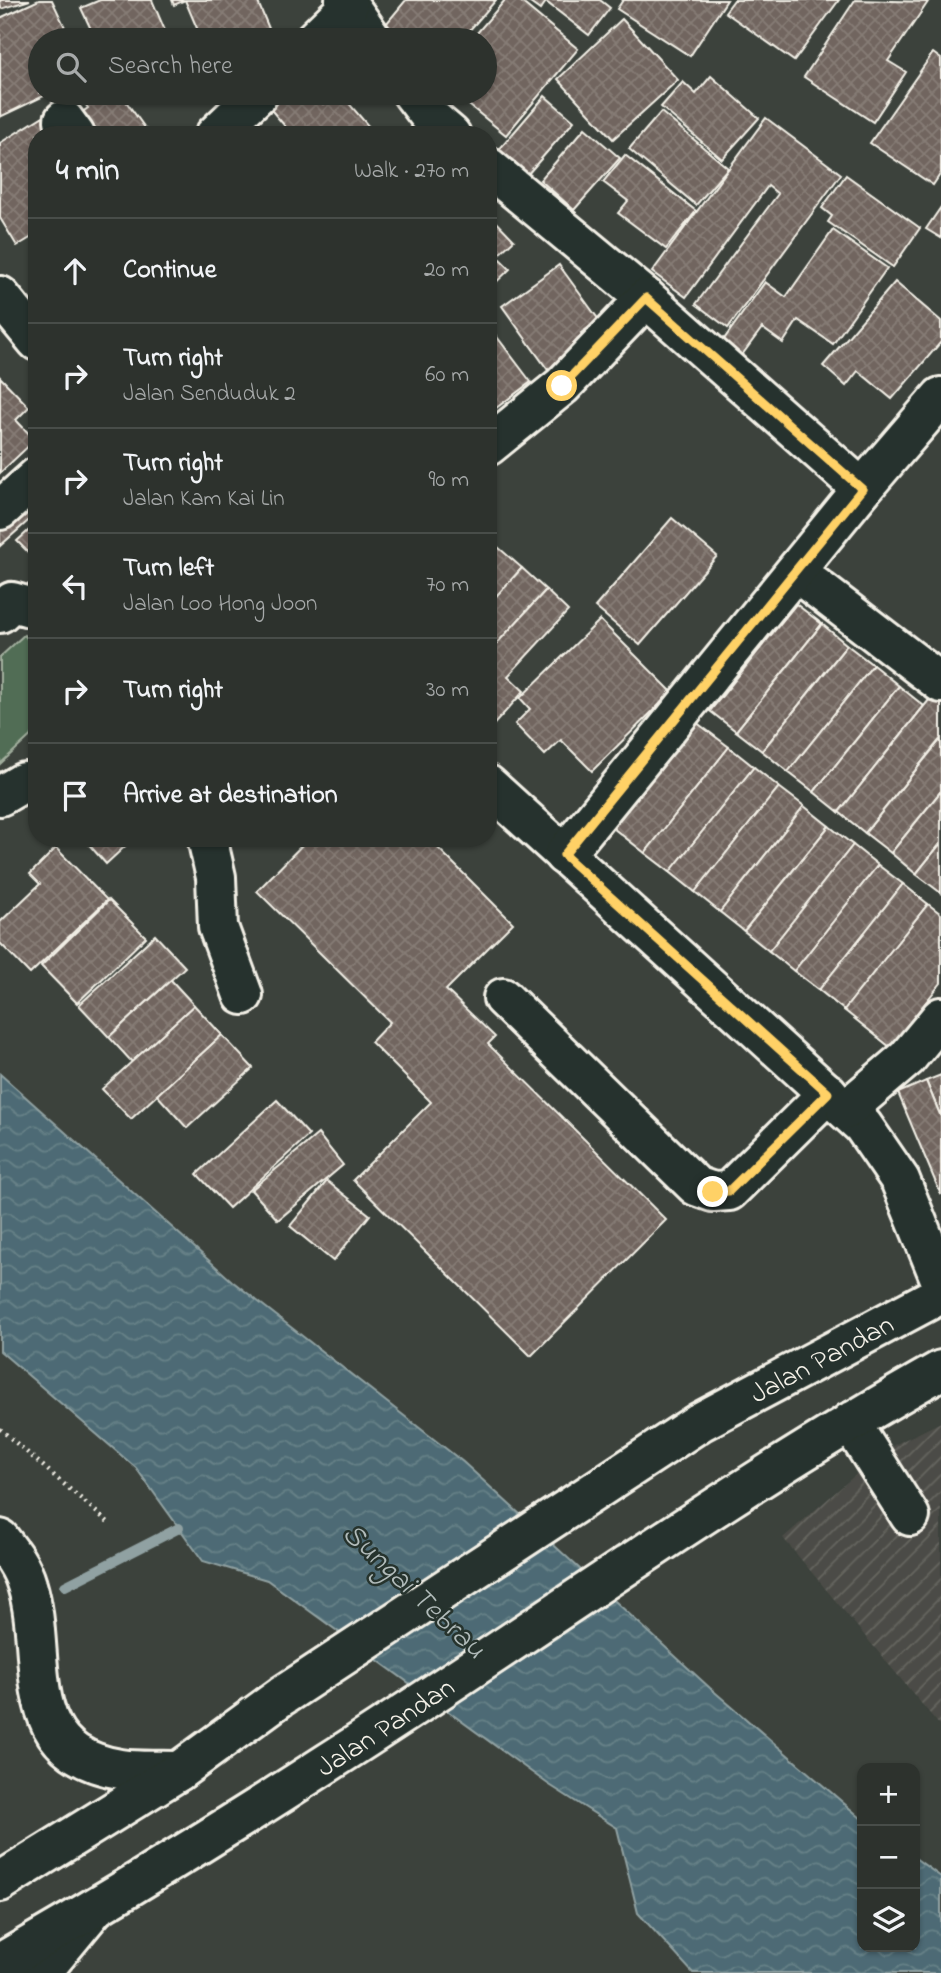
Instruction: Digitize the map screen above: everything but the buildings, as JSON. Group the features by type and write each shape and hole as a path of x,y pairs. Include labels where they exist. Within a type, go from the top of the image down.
{"main road":[{"path":"325,28 347,4 364,28"},
{"path":"224,126 246,105"},
{"path":"421,105 440,126"},
{"path":"497,174 646,298 862,489"},
{"path":"497,439 562,386 646,298"},
{"path":"564,855 862,489 941,397"},
{"path":"0,510 28,485"},
{"path":"796,572 941,683"},
{"path":"0,612 12,603 28,607"},
{"path":"0,796 28,782"},
{"path":"497,793 863,1126 900,1180 941,1281"},
{"path":"209,847 216,877 218,927 243,995"},
{"path":"503,998 696,1186 713,1192 729,1191 837,1101 907,1058 941,1017"},
{"name":"Jalan Pandan","path":"0,1882 180,1771 282,1696 592,1490 733,1403 941,1294"},
{"name":"Jalan Pandan","path":"0,1963 95,1908 330,1762 645,1552 850,1422 941,1370"},
{"path":"850,1422 910,1516"},
{"path":"0,1539 16,1559 27,1585 44,1712 60,1737 86,1759 120,1769 180,1771"},
{"path":"41,1973 95,1908"}],"path":[{"path":"0,1429 108,1522"}],"shaded area":[{"path":"941,1422 941,1727 783,1538 884,1450"}],"green space":[{"path":"24,635 28,639 28,738 0,764 0,657"}],"water":[{"name":"Sungai Tebrau","path":"0,1074 232,1281 463,1462 710,1688 857,1815 857,1952 920,1952 920,1862 941,1877 941,1973 693,1973 638,1913 617,1828 548,1784 267,1580 203,1561 136,1468 0,1351"}],"waterway":[{"path":"65,1586 179,1528"}],"route":[{"path":"562,386 646,298 862,489 564,855 828,1093 729,1191 713,1192"}]}
